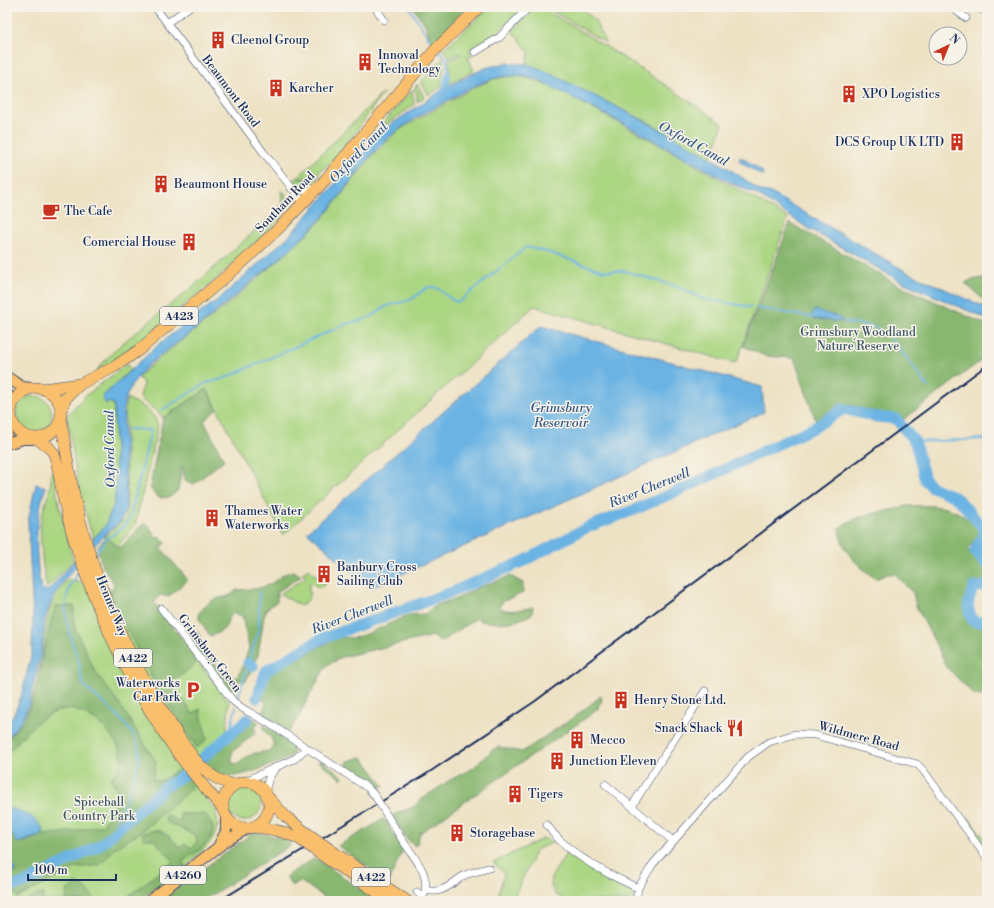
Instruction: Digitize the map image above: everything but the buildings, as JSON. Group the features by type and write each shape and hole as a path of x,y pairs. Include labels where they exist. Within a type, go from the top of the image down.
{"highway":[{"name":"Southam Road","path":"61,414 66,398 80,384 114,367 139,350 242,263 292,215 320,185 437,48 479,7"},
{"name":"Southam Road","path":"37,388 80,384"},
{"path":"37,388 53,394 60,404 61,414 55,430 50,435 35,439 19,433 15,428 10,414 15,399 26,390 37,388"},
{"name":"Hennef Way","path":"61,414 69,474 85,539 109,607 143,678 184,752 203,784 225,812"},
{"name":"Hennef Way","path":"35,439 48,446 54,454 68,518 84,570 114,646 133,682 184,752 208,772 223,782 238,784"},
{"path":"238,784 254,784 266,794 269,809 263,821 249,828 235,825 225,812 225,795 238,784"},
{"name":"A422","path":"266,794 301,834 390,901"},
{"name":"A422","path":"249,828 268,828 286,833 301,834"},
{"name":"A422","path":"332,856 406,901"}],"main road":[{"path":"7,377 22,387 37,388"},
{"path":"7,393 10,414 7,434"},
{"path":"7,444 23,439 35,439"},
{"name":"A4260","path":"217,849 226,831 225,812"},
{"name":"A4260","path":"149,901 217,849 249,828"}],"street":[{"name":"Beaumont Road","path":"155,7 291,188 304,203"},
{"path":"167,24 190,7"},
{"path":"375,7 384,20"},
{"path":"475,52 500,37 529,7"},
{"path":"951,7 966,18"},
{"path":"291,188 305,191 320,185"},
{"name":"Beaumont Road","path":"291,188 295,201 292,215"},
{"name":"Grimsbury Green","path":"160,608 226,693 244,709 368,788 375,796 422,870 426,890"},
{"path":"632,806 705,691"},
{"name":"Wildmere Road","path":"636,901 638,888 653,864 754,751 778,738 787,735 805,734 828,738 917,764 923,770 987,858"},
{"path":"238,784 296,758 306,748"},
{"path":"266,794 269,777 278,766"},
{"path":"605,784 673,841"},
{"path":"547,825 556,838 570,849 620,880 638,888"},
{"path":"416,892 423,896 426,890 434,892 442,890 468,874 489,868"}],"green space":[{"path":"413,7 464,7 464,11 434,42 430,39 426,26"},
{"path":"490,7 524,7 492,38 469,49 473,56 467,58 469,59 474,71 448,84 450,68 449,60 461,55 460,53 449,58 447,53 442,50"},
{"path":"534,7 540,7 610,49 723,124 711,158 648,122 527,64 529,52 512,31"},
{"path":"546,7 580,7 594,19 606,43"},
{"path":"968,7 987,7 987,16"},
{"path":"443,58 444,67 441,87 429,95 421,82"},
{"path":"510,76 521,77 544,84 566,95 669,150 788,218 737,361 734,363 534,306 283,535 207,389 163,418 140,398 143,383 138,377 158,359 226,306 296,245 323,218 372,156 399,130 473,88 493,79"},
{"path":"417,84 424,97 417,102 417,94 414,89"},
{"path":"412,90 414,105 386,125 385,121"},
{"path":"383,93 352,137 333,159 316,174 298,179 311,179 320,174 313,183 307,186 305,184 297,186 292,184 291,181 296,179"},
{"path":"281,190 285,193 286,200 280,217 281,218 221,275 119,359 97,371 98,368 120,345 195,285 279,209 282,204"},
{"name":"Grimsbury Woodland Nature Reserve","path":"790,223 898,285 987,325 987,356 904,419 842,403 816,421 794,358 765,356 743,346"},
{"path":"987,278 987,303 965,283 971,280"},
{"path":"127,364 130,370 102,397 114,405 116,489 114,504 105,526 93,539 78,486 67,415 84,397"},
{"path":"207,389 217,409 204,421 224,460 194,484 186,482 182,466 178,490 170,497 161,498 155,495 150,487 163,418"},
{"path":"38,396 47,401 51,407 51,421 47,427 38,432 30,432 21,427 17,421 16,410 21,401 27,397"},
{"path":"127,398 150,412 154,416 158,426 135,525 117,547 104,537 125,519 127,512 125,407"},
{"path":"55,471 57,495 73,561 47,588 42,552 41,522 50,489 51,473"},
{"path":"906,506 948,508 964,516 981,532 968,549 987,569 987,583 974,582 966,604 967,616 970,620 974,623 987,623 987,693 980,696 973,694 943,663 944,660 916,606 913,593 895,574 887,574 876,579 857,563 843,544 839,528 847,523 863,516"},
{"path":"144,523 149,526 156,538 161,537 166,542 161,548 188,580 168,597 160,595 154,603 198,659 193,666 171,683 193,714 200,709 207,739 197,748 156,685 127,630 111,594 114,584 102,566 97,547 106,537 120,548"},
{"path":"309,569 326,584 319,588 312,583 308,588 310,593 309,599 301,606 280,594 306,577 302,573"},
{"path":"294,571 301,576 277,592 277,601 267,609 264,616 258,655 246,681 239,680 237,685 233,686 229,690 195,649 183,626 185,625 198,632 206,652 212,656 218,669 225,678 230,679 239,676 249,648 242,616 234,613 228,618 227,625 223,630 210,636 199,619 199,613 213,600 228,596 236,590 254,589 266,586 283,575"},
{"path":"510,576 523,583 523,593 503,601 499,607 511,611 533,607 532,614 519,620 500,623 480,621 478,617 441,642 432,636 342,657 326,666 301,713 288,733 263,713 266,702 261,698 268,674 338,637 353,638 367,634 408,615 425,614 436,605 456,599 479,587"},
{"name":"Spiceball Country Park","path":"67,580 111,588 170,639 185,644 229,702 227,731 183,769 216,811 218,825 213,840 185,868 137,901 7,901 7,739 22,720 32,699 38,677 48,615 55,598"},
{"path":"56,606 74,606 74,625 95,671 120,705 156,762 153,780 161,781 180,769 194,786 141,832 115,848 100,865 75,868 17,898 11,879 7,880 7,871 8,873 16,871 7,857 7,829 24,842 42,835 76,831 103,825 120,797 111,779 121,763 121,754 117,744 101,725 80,712 70,709 52,713 31,728 7,754 7,740 25,719 32,703 52,617"},
{"path":"601,696 602,701 598,706 599,708 593,711 593,713 420,833 415,846 403,835 393,815 415,806 423,798 450,780 473,768 492,750 499,747 522,752 573,718"},
{"path":"253,718 259,723 255,725 255,733 232,752 232,764 239,763 246,757 255,753 269,751 274,746 272,739 263,729 264,725 294,745 292,755 278,763 247,773 230,776 216,772 210,767 205,758"},
{"path":"362,757 384,786 377,788 353,772 347,765 348,761"},
{"path":"318,761 323,761 343,777 341,779"},
{"path":"244,787 256,792 261,804 256,816 244,821 232,816 227,804 232,792"},
{"path":"167,814 178,822 181,820 180,814 205,814 212,825 213,831 208,842 183,861 185,868 137,901 122,901 174,861 153,839 144,839 142,834 154,830 163,832 180,848 185,844 191,848 197,842 195,835 165,821"},
{"path":"969,818 987,842 987,849 967,821"},
{"path":"384,819 403,849 389,882 338,846"},
{"path":"254,832 285,839 291,845 202,901 159,901"},
{"path":"544,838 552,843 536,850 515,895 498,895 504,873 493,863"},
{"path":"567,852 634,892 633,901 566,901 555,894 551,886 552,876"},
{"path":"315,858 378,901 330,901 300,881 292,886 286,876"},
{"path":"75,883 84,887 97,901 66,901 67,891"},
{"path":"43,894 43,901 26,900"}],"water":[{"path":"506,63 527,64 541,69 669,134 725,166 760,191 769,192 907,272 987,308 987,319 900,281 806,227 756,194 733,184 630,127 538,80 513,76 501,77 479,84 417,117 389,137 368,159 322,218 306,234 215,313 149,364 133,383 127,394 123,407 126,508 121,521 105,534 65,579 53,597 45,618 41,653 29,704 21,721 7,738 7,724 14,714 21,697 32,652 33,617 28,521 36,484 46,487 39,512 37,551 41,589 48,591 105,526 114,504 116,489 114,405 111,402 106,404 102,397 159,344 220,298 290,235 383,130 448,86 485,68"},
{"path":"741,157 762,171 763,176 740,162 739,159"},
{"path":"817,310 838,317 845,322 814,319 812,317 813,312"},
{"name":"Grimsbury Reservoir","path":"541,326 762,387 764,412 371,588 307,532"},
{"path":"7,808 23,812 37,821 44,830 42,835 18,843 7,829"},
{"path":"7,857 16,871 8,873"}],"waterway":[{"path":"409,7 434,46"},
{"path":"439,51 447,59 448,75"},
{"path":"444,93 448,75"},
{"path":"162,410 206,383 223,379 346,324 366,319 388,305 412,299 422,290 427,288 438,288 451,299 459,302 526,247 547,252 604,271 625,271 681,288 703,299 751,307"},
{"path":"756,308 812,317"},
{"path":"845,322 869,326 882,332 897,346 928,387"},
{"name":"River Cherwell","path":"257,698 266,671 321,639 452,592 524,561 588,527 634,510 691,485 815,427 843,409 876,417 896,419 915,442 925,480 932,487 953,496 960,501 984,529 984,537 980,541 975,551 987,565"},
{"path":"94,554 105,541 125,525 130,519 151,430 127,429"},
{"path":"915,442 987,439"},
{"path":"81,570 74,579 66,598 66,617 74,650 79,661 81,680 84,686 126,725 133,735 139,753 135,777 112,834"},
{"name":"River Cherwell","path":"987,586 974,587 970,596 969,604 969,612 973,621 987,621"},
{"path":"238,698 259,628 259,592"},
{"path":"248,663 253,666"},
{"path":"229,735 236,707"},
{"name":"River Cherwell","path":"7,888 25,883 100,845 166,786 182,776 248,719"}],"railway":[{"path":"219,901 428,773 534,702 987,365"}],"place":[{"name":"Cleenol Group","path":"218,40"},
{"name":"Innoval Technology","path":"365,62"},
{"name":"Karcher","path":"276,88"},
{"name":"XPO Logistics","path":"849,94"},
{"name":"DCS Group UK LTD","path":"957,142"},
{"name":"Beaumont House","path":"161,184"},
{"name":"The Cafe","path":"51,211"},
{"name":"Comercial House","path":"189,242"},
{"name":"Thames Water Waterworks","path":"212,518"},
{"name":"Banbury Cross Sailing Club","path":"324,574"},
{"name":"Waterworks Car Park","path":"193,690"},
{"name":"Henry Stone Ltd.","path":"621,700"},
{"name":"Snack Shack","path":"735,728"},
{"name":"Mecco","path":"577,740"},
{"name":"Junction Eleven","path":"557,761"},
{"name":"Tigers","path":"515,794"},
{"name":"Storagebase","path":"457,833"}],"water label":[{"name":"Oxford Canal","path":"694,143"},
{"name":"Oxford Canal","path":"358,152"},
{"name":"Oxford Canal","path":"109,449"}]}
